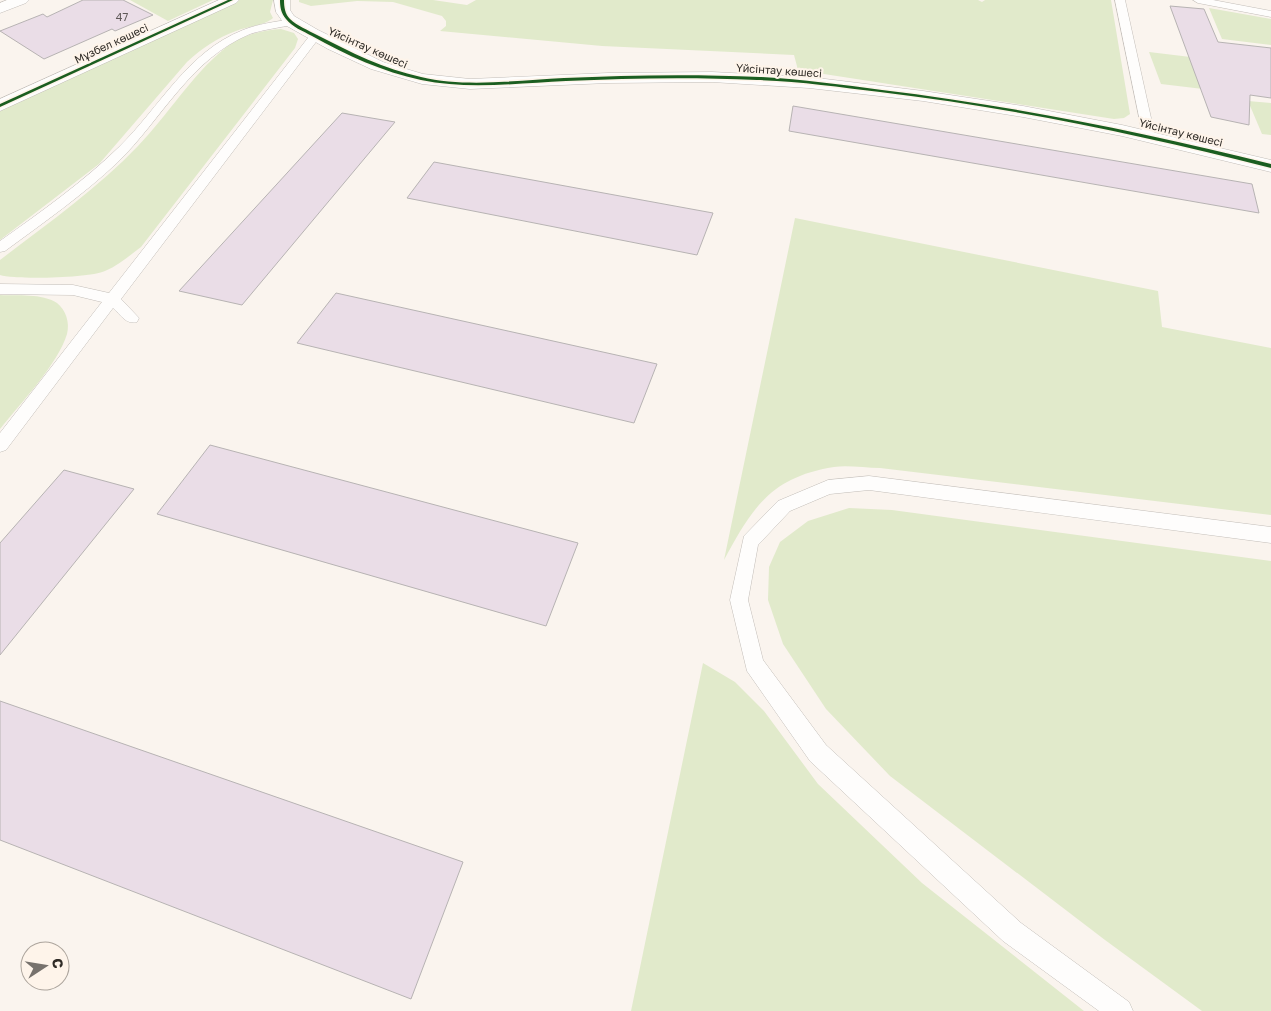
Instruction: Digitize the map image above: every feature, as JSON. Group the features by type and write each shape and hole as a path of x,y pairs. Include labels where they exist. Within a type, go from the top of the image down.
{"street":[{"path":"0,8 21,0"},
{"name":"Мұзбел көшесі","path":"0,106 231,0"},
{"path":"282,0 282,10 286,18 291,22"},
{"name":"Үйсінтау көшесі","path":"291,22 315,36 395,73 446,85 631,77 746,78 799,81 1008,107 1148,136 1271,166"}],"lane":[{"path":"1120,0 1148,136"},
{"path":"1198,0 1271,14"},
{"path":"0,248 88,183 127,146 204,56 221,44 242,34 291,22"},
{"path":"0,445 315,36"},
{"path":"0,289 61,290 94,294 112,300 132,318"},
{"path":"1120,1011 1012,932 818,753 754,664 739,600 750,542 784,506 828,487 869,483 1271,535"}],"green space":[{"path":"130,0 213,0 168,21"},
{"path":"237,0 273,0 270,12 273,18 265,23 229,34 198,52 187,62 99,164 0,240 0,110"},
{"path":"299,0 433,0 467,5 476,0 978,0 982,2 985,0 1111,0 1130,114 1124,118 1114,119 798,70 794,55 602,46 440,31 446,26 446,21 442,16 393,2 357,1 311,6 299,2"},
{"path":"1209,8 1271,19 1271,45 1222,39"},
{"path":"281,29 294,33 298,39 295,48 141,247 115,266 97,273 69,277 36,278 0,275 0,260 71,206 122,162 149,134 190,83 224,49 251,34"},
{"path":"1149,52 1232,62 1245,94 1161,84"},
{"path":"1248,101 1271,103 1271,135 1262,134"},
{"path":"795,218 1158,291 1162,327 1271,348 1271,515 880,468 839,466 794,478 779,487 754,510 724,560"},
{"path":"0,295 37,296 51,300 63,309 68,326 67,334 56,358 0,429"},
{"path":"849,508 892,510 1271,561 1271,1011 1202,1011 1105,940 890,776 826,709 783,644 768,600 769,567 780,542 808,521"},
{"path":"703,663 735,682 764,711 818,784 922,883 1084,1011 631,1011"}],"building":[{"path":"83,0 123,0 153,15 115,31 112,29 44,59 0,31 43,14 47,17"},
{"path":"1170,6 1204,9 1218,42 1271,48 1271,98 1250,95 1249,125 1211,117"},
{"path":"793,106 1252,184 1259,213 789,131"},
{"path":"342,113 395,122 242,305 179,291"},
{"path":"434,162 713,213 697,255 407,198"},
{"path":"336,293 657,364 634,423 297,343"},
{"path":"210,445 578,543 546,626 157,514"},
{"path":"64,470 134,489 0,655 0,543"},
{"path":"0,701 463,862 411,999 0,840"}],"cycle path":[{"path":"0,106 231,0"},
{"path":"282,0 282,7 286,17 291,22 355,56 399,73 422,79 470,84 677,77 809,82 973,103 1073,121 1271,166"}]}
